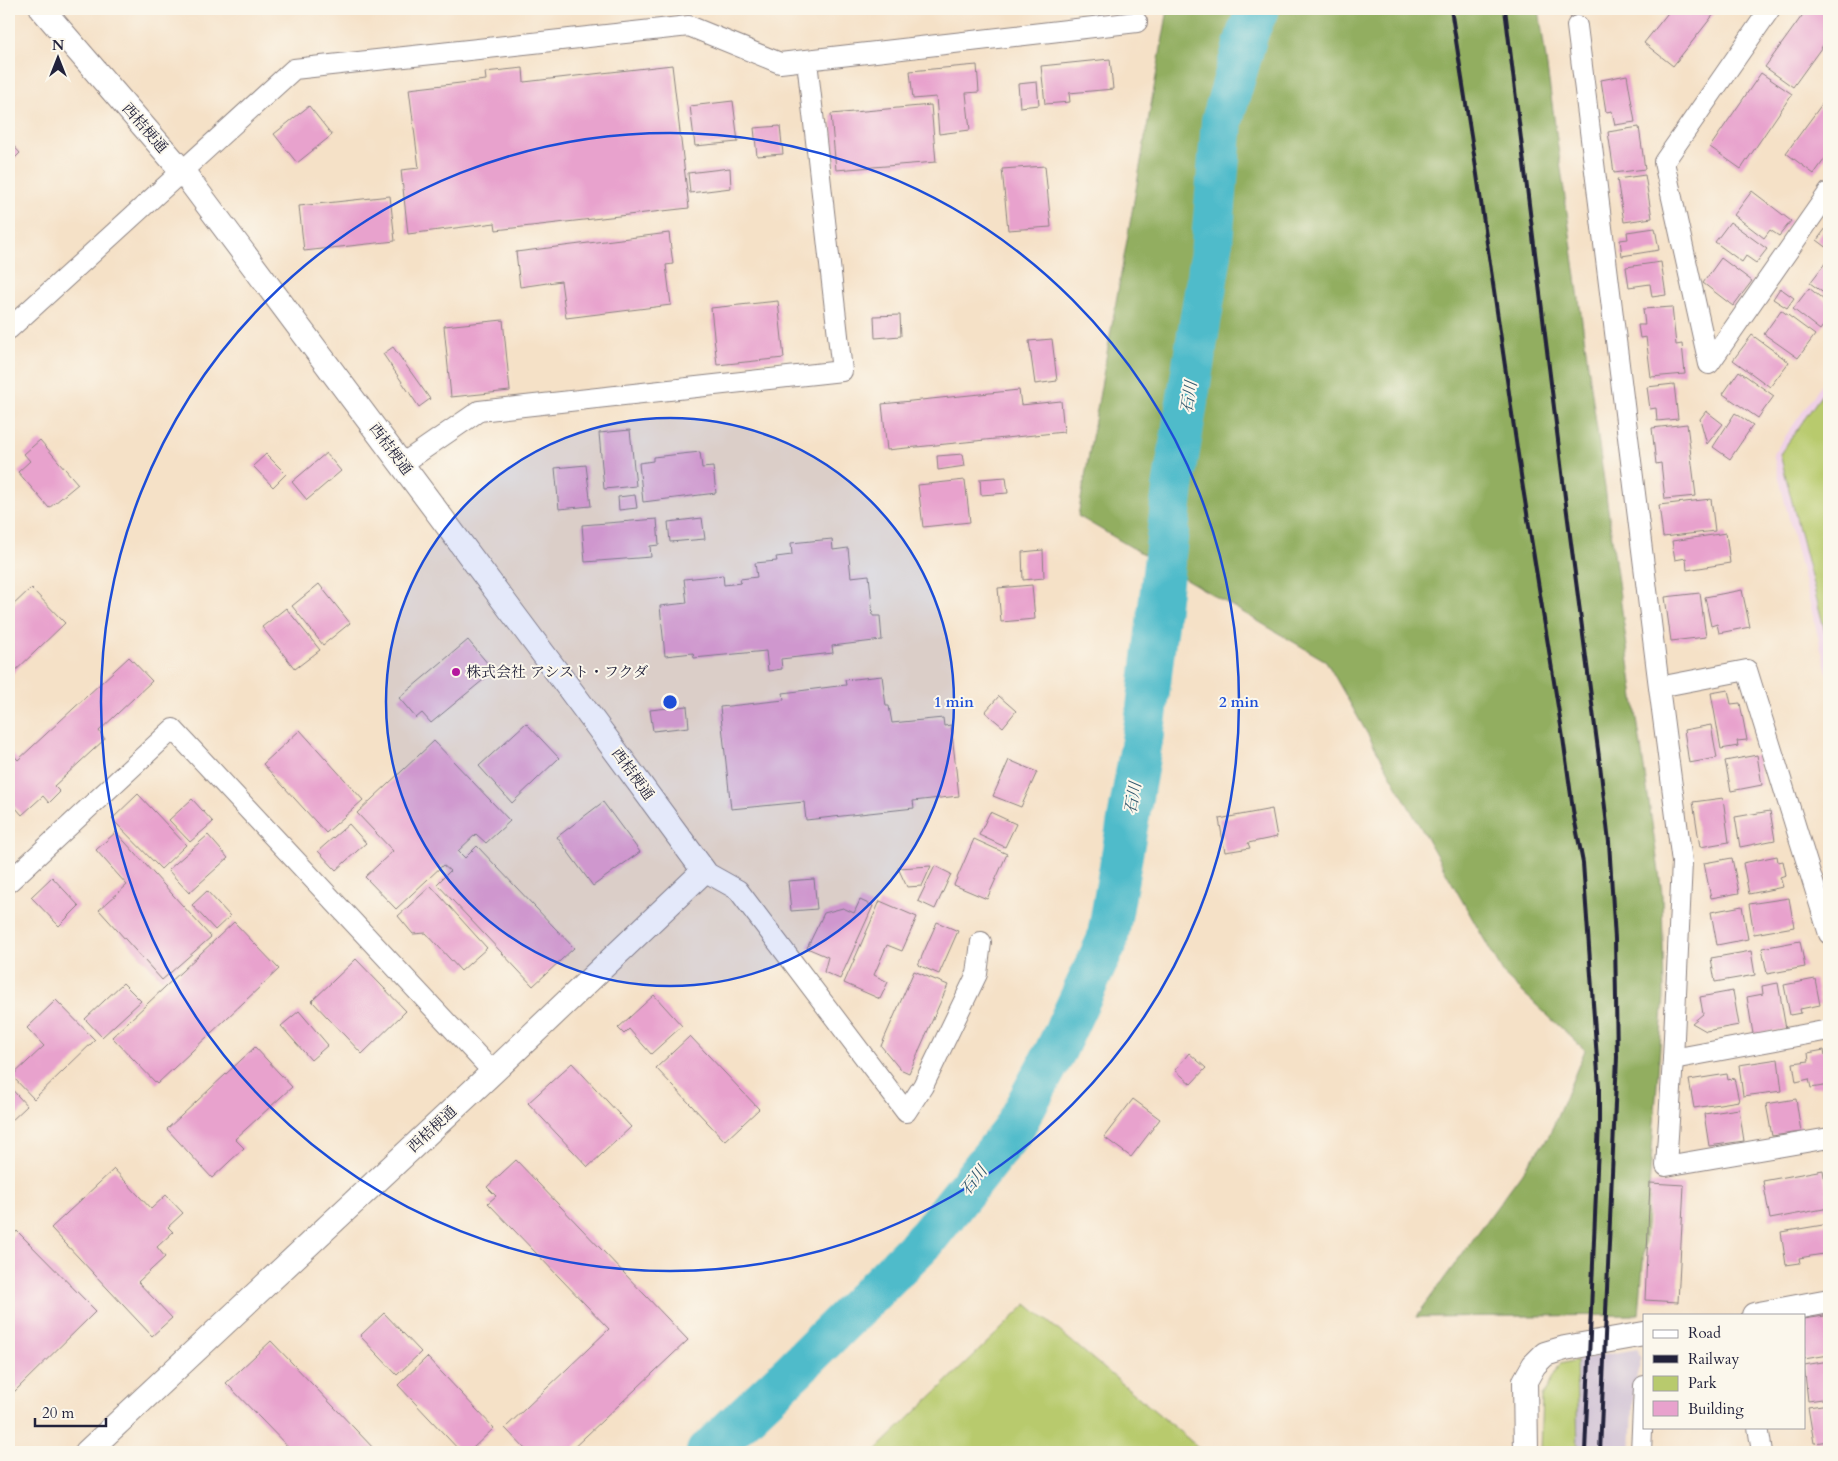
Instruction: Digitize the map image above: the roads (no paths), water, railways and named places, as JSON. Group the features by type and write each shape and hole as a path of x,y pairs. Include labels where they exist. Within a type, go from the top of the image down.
{"street":[{"name":"西桔梗通","path":"42,9 183,172 704,871 493,1072 87,1452"},
{"path":"1770,9 1664,162 1709,364 1829,192"},
{"path":"9,329 294,69 689,26 780,63 1137,22"},
{"path":"1577,26 1658,687 1682,862 1666,1166 1829,1138"},
{"path":"402,464 479,411 842,371 807,61"},
{"path":"1658,687 1747,670 1829,934"},
{"path":"9,882 173,729 493,1072"},
{"path":"704,871 738,890 906,1112 923,1086 977,974 981,942"},
{"path":"1673,1059 1829,1030"},
{"path":"1759,1314 1829,1301"},
{"path":"1526,1452 1525,1381 1534,1365 1545,1354 1565,1348 1643,1334"},
{"path":"1641,1452 1643,1408"},
{"path":"1758,1428 1762,1452"}],"waterway":[{"name":"石川","path":"707,1452 793,1371 928,1237 1012,1131 1056,1050 1107,941 1146,717 1173,488 1211,255 1222,121 1248,32 1258,9"}],"railway":[{"path":"1451,9 1522,482 1574,817 1583,863 1599,1087 1585,1452"},
{"path":"1505,9 1609,842 1615,939 1617,1057 1600,1452"}],"place":[{"name":"株式会社 アシスト・フクダ","path":"456,672"}]}
